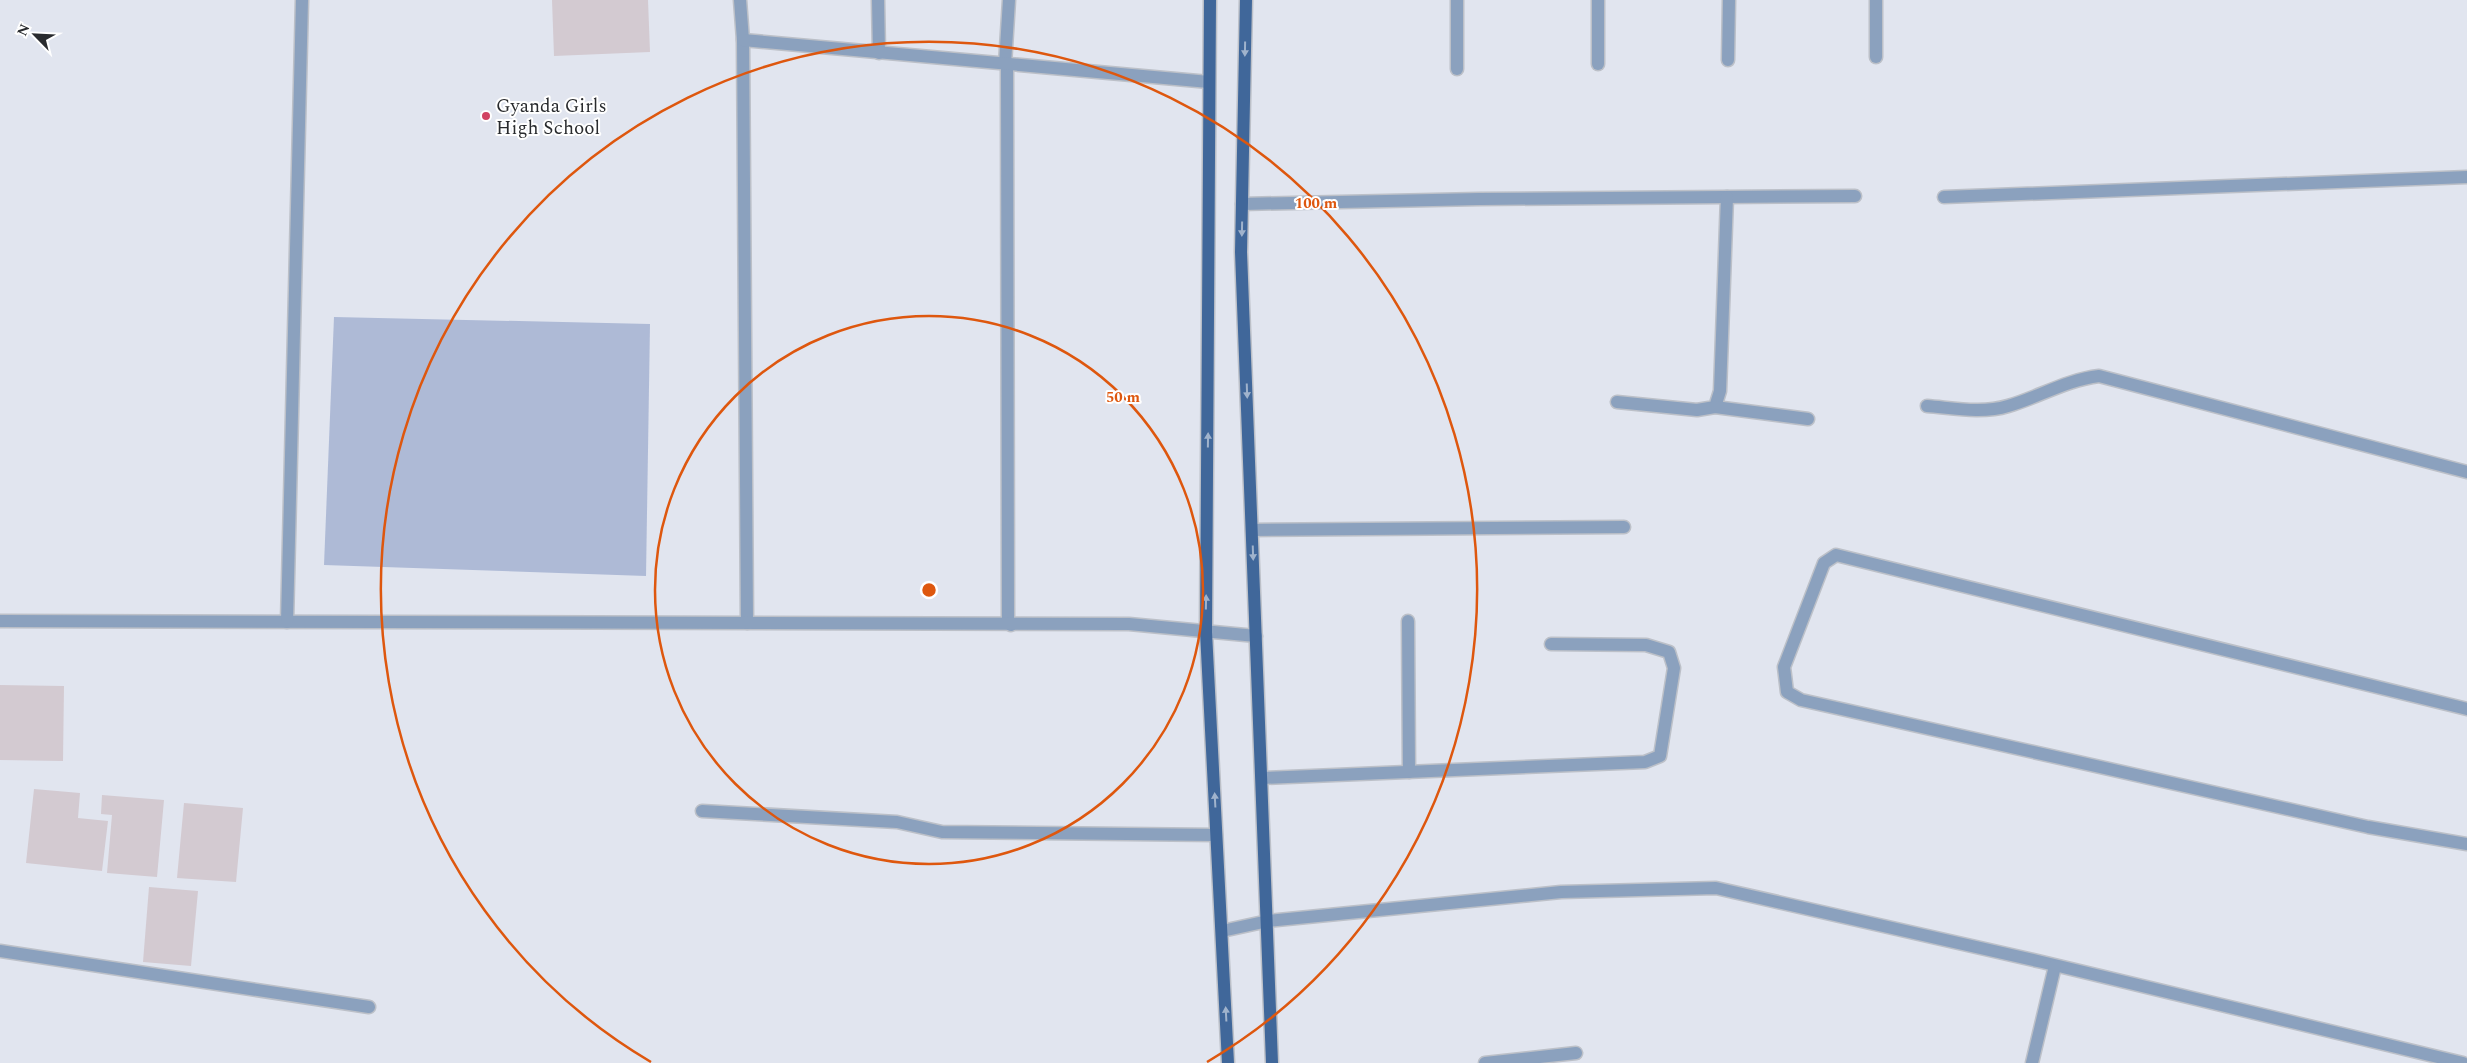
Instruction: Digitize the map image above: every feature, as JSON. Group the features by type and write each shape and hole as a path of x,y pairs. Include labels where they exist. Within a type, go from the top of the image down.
{"main road":[{"path":"1210,0 1206,632 1228,1063"},
{"path":"1246,0 1241,252 1272,1063"}],"street":[{"path":"287,622 302,0"},
{"path":"740,0 743,40 747,623"},
{"path":"878,0 879,53"},
{"path":"1008,0 1005,64 1007,66 1010,624"},
{"path":"1457,0 1457,69"},
{"path":"1598,0 1598,64"},
{"path":"1728,60 1729,0"},
{"path":"1876,0 1876,57"},
{"path":"743,40 1210,82"},
{"path":"1944,197 2467,177"},
{"path":"1242,204 1469,199 1855,196"},
{"path":"1715,407 1720,391 1727,197"},
{"path":"1927,406 1986,410 2008,406 2080,378 2099,376 2467,472"},
{"path":"1617,402 1698,410 1715,407 1808,419"},
{"path":"1252,530 1624,527"},
{"path":"2467,709 1836,555 1824,563 1784,667 1787,692 1801,700 2368,827 2467,844"},
{"path":"0,621 1129,624 1256,636"},
{"path":"1408,621 1409,772"},
{"path":"1262,778 1645,762 1660,756 1674,668 1669,652 1646,645 1551,644"},
{"path":"702,811 897,822 942,832 1216,835"},
{"path":"1222,931 1268,921 1561,892 1716,888 2463,1063"},
{"path":"0,951 369,1007"},
{"path":"2032,1063 2055,966"},
{"path":"1485,1063 1576,1053"}],"shaded area":[{"path":"334,317 650,324 646,576 324,565"}],"building":[{"path":"552,0 648,0 650,52 554,56"},
{"path":"0,685 64,686 63,761 0,760"},
{"path":"34,789 80,793 78,818 108,821 102,871 26,863"},
{"path":"102,795 164,800 157,877 107,873 112,815 101,814"},
{"path":"184,803 243,808 236,882 177,878"},
{"path":"149,887 198,891 191,966 143,962"}],"place":[{"name":"Gyanda Girls High School","path":"486,116"}]}
